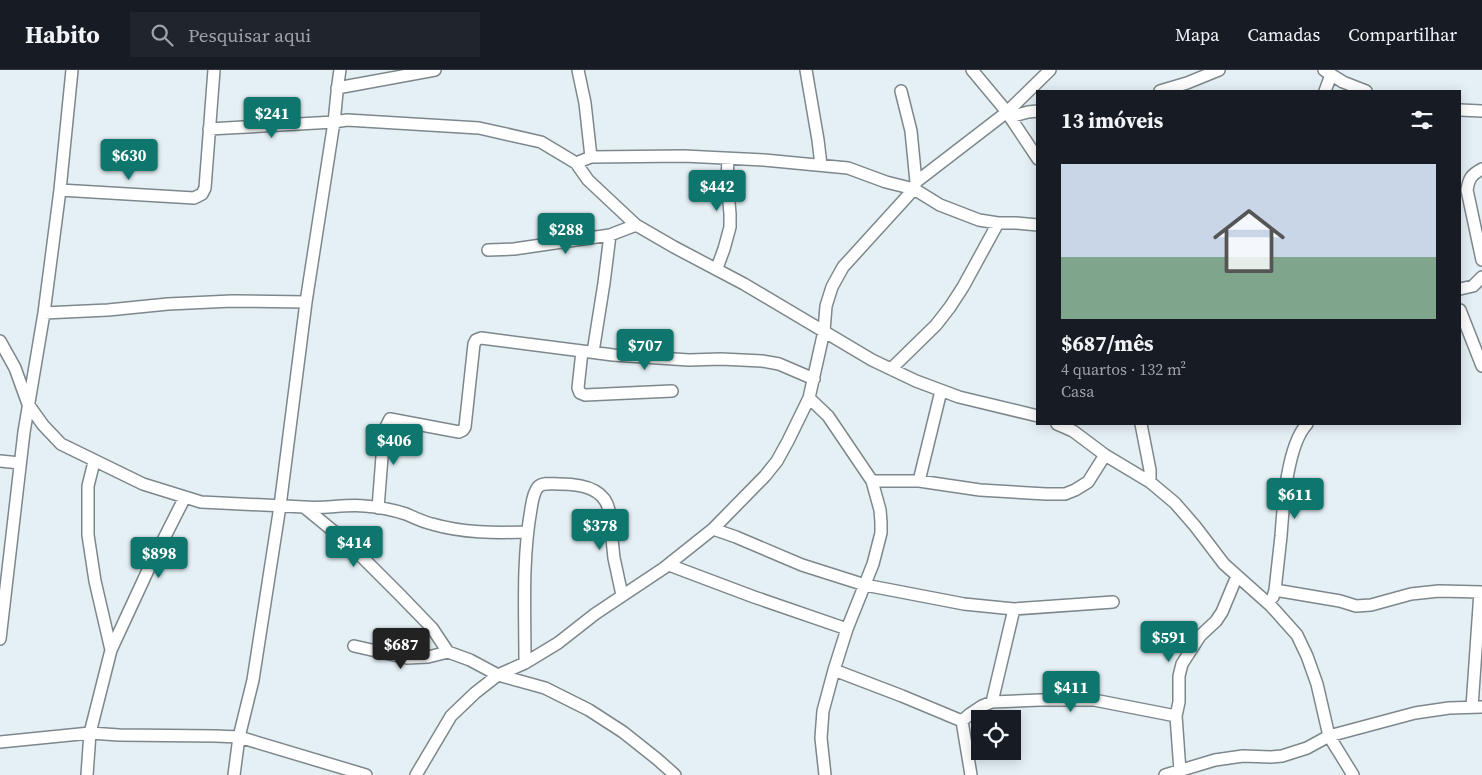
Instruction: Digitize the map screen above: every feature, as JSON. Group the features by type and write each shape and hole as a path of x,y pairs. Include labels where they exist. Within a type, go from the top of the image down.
{"street":[{"path":"0,639 20,463 44,313 60,190 72,70"},
{"path":"60,190 194,198 202,194 205,188 214,70"},
{"path":"234,775 239,737 253,680 280,506 306,302 334,122 340,70"},
{"path":"337,88 435,70"},
{"path":"578,70 585,102 591,157"},
{"path":"806,70 821,165"},
{"path":"972,70 1008,114 1036,156"},
{"path":"416,775 451,716 475,693 498,675 525,663 558,643 622,595 669,564 713,529 765,476 777,461 810,398 824,331 826,306 832,287 843,267 915,185 1008,114 1050,70"},
{"path":"1163,90 1219,70"},
{"path":"1325,90 1327,73 1364,90"},
{"path":"901,91 911,132 915,185"},
{"path":"1461,110 1482,112"},
{"path":"1008,114 1036,111"},
{"path":"209,129 347,120 479,128 541,142 576,163 588,180 636,225 674,247 717,268 872,360 941,391 983,404 1036,416"},
{"path":"576,163 591,157 684,156 848,168 886,182 915,185 940,204 979,220 1036,225"},
{"path":"717,268 730,227 727,178 728,158"},
{"path":"1482,169 1469,179 1467,190 1482,260"},
{"path":"891,369 936,325 950,307 998,223"},
{"path":"488,250 514,249 610,235 636,225"},
{"path":"610,235 604,283 578,388 580,392 586,395 672,391"},
{"path":"1461,289 1477,288 1482,277"},
{"path":"44,313 232,301 306,302"},
{"path":"1461,313 1482,366"},
{"path":"378,508 384,431 390,419 459,432 463,430 466,427 474,344 476,340 481,338 613,355 689,360 762,361 779,364 814,379"},
{"path":"0,341 15,368 28,404 43,425 61,444 94,462 143,484 201,502 317,508 365,506 404,514 431,524 452,528 483,532 527,532"},
{"path":"918,481 941,391"},
{"path":"810,398 828,416 872,481 880,510 881,534 873,564 847,629 823,711 821,738 825,775"},
{"path":"1059,425 1150,482 1175,503 1224,564 1271,606 1297,635 1317,684 1329,736 1353,775"},
{"path":"1141,425 1150,470 1150,482"},
{"path":"1271,606 1275,590 1286,484 1296,443 1302,429 1306,425"},
{"path":"872,481 918,481 980,490 1065,494 1088,482 1105,455"},
{"path":"0,460 20,463"},
{"path":"94,462 88,486 88,534 95,581 111,650"},
{"path":"525,663 524,591 527,532 534,493 538,487 546,483 575,484 588,487 599,493 607,502 614,558 622,595"},
{"path":"87,775 90,733 111,650 149,568 185,498"},
{"path":"304,507 348,543 400,595 432,628 448,652"},
{"path":"713,529 802,564 865,585 964,604 1014,609 1113,602"},
{"path":"669,564 754,597 847,629"},
{"path":"1180,771 1176,716 1179,702 1179,676 1182,664 1200,636 1216,621 1222,612 1237,576"},
{"path":"1165,775 1223,758 1243,756 1271,758 1282,756 1307,748 1329,736 1415,713 1477,707 1481,592 1439,591 1411,594 1371,605 1356,606 1340,600 1275,590"},
{"path":"992,702 1014,609"},
{"path":"354,646 408,658 428,657 448,652 470,660 498,675 545,688 589,710 623,732 674,775"},
{"path":"834,670 962,721"},
{"path":"962,721 982,706 992,702 1094,700 1176,716"},
{"path":"962,721 971,775"},
{"path":"0,742 90,733 239,737 366,775"}]}
